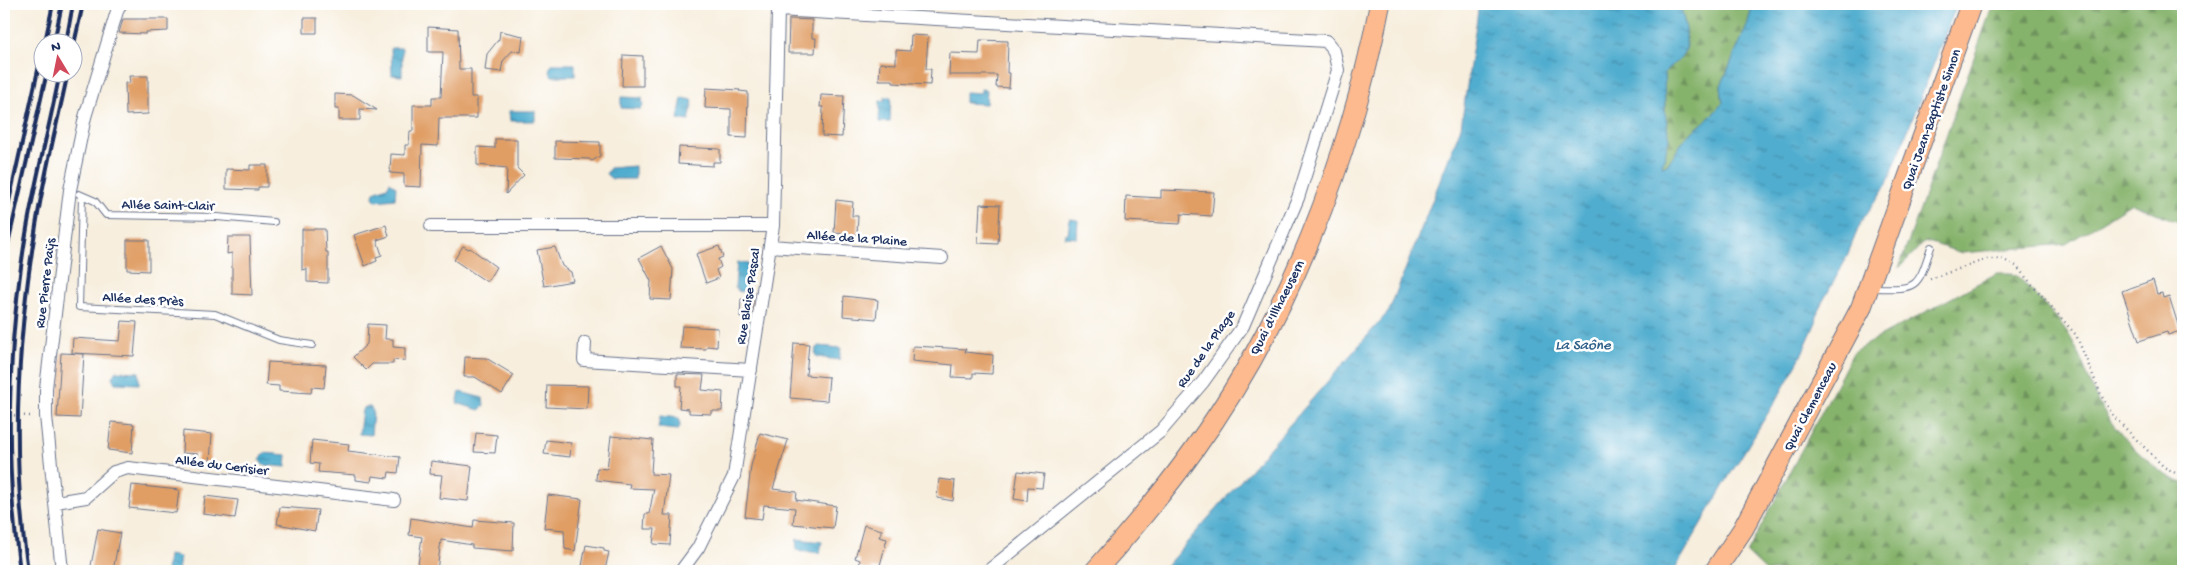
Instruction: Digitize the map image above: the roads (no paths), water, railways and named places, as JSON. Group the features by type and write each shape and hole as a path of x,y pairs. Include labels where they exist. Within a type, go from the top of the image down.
{"main road":[{"name":"Quai d'Illhaeusern","path":"1095,571 1127,536 1194,451 1222,409 1281,302 1328,194 1368,62 1380,4"},
{"name":"Quai Jean-Baptiste Simon","path":"1889,233 1970,4"},
{"name":"Quai Clemenceau","path":"1715,571 1743,529 1861,308 1889,233"}],"street":[{"name":"Rue Pierre Paÿs","path":"62,571 46,416 48,374 76,193 85,117 118,8 121,4"},
{"name":"Rue de la Plage","path":"778,7 1326,40 1334,51 1338,70 1298,198 1243,326 1203,382 1161,431 988,571"},
{"name":"Rue Blaise Pascal","path":"681,571 698,548 734,476 773,226 778,7"},
{"path":"431,226 773,226"},
{"name":"Allée de la Plaine","path":"770,246 942,258"},
{"path":"585,343 584,360 751,370"},
{"name":"Allée du Cerisier","path":"56,502 86,497 114,472 128,468 394,500"}],"lane":[{"name":"Allée Saint-Clair","path":"76,193 95,200 106,215 217,216 274,222"},
{"name":"Allée des Près","path":"76,193 79,307 215,314 279,340 312,345"},
{"path":"1868,288 1902,289 1917,283 1921,278 1931,246"}],"water":[{"name":"La Saône","path":"1479,4 1680,4 1686,29 1686,49 1681,57 1664,73 1665,112 1669,139 1662,166 1667,165 1686,137 1709,118 1723,103 1721,86 1747,26 1753,4 1957,4 1887,184 1861,222 1844,263 1818,310 1816,322 1800,358 1674,571 1162,571 1389,311 1461,127"},
{"path":"391,48 402,48 402,76 392,75"},
{"path":"552,64 575,64 575,76 552,76 549,70"},
{"path":"981,89 987,90 986,104 965,103 965,92 981,93"},
{"path":"621,97 642,98 643,105 641,109 621,108"},
{"path":"885,97 891,97 890,122 879,122 880,101 885,101"},
{"path":"682,98 693,100 689,121 678,119"},
{"path":"509,111 535,111 535,121 510,121"},
{"path":"635,166 635,179 612,179 606,174 610,168"},
{"path":"390,182 396,187 395,199 376,201 373,197 374,192 387,187"},
{"path":"1070,219 1078,220 1077,238 1065,237 1065,234 1068,234"},
{"path":"737,262 748,264 746,289 740,292 735,288"},
{"path":"819,346 841,348 839,360 817,357 815,354 816,348"},
{"path":"116,371 139,372 139,384 115,383 112,377"},
{"path":"460,392 483,398 484,406 479,410 457,403"},
{"path":"365,407 370,407 373,411 371,435 359,434 362,410"},
{"path":"660,416 679,418 680,426 678,430 658,428"},
{"path":"264,453 287,455 286,467 263,465 260,460"},
{"path":"797,539 822,542 820,553 796,550"},
{"path":"168,555 180,557 178,571 166,571"}],"railway":[{"path":"47,32 53,4"},
{"path":"56,32 62,4"},
{"path":"68,32 73,4"},
{"path":"77,32 83,4"},
{"path":"4,224 35,82"},
{"path":"4,261 45,82"},
{"path":"20,571 15,529 10,443 12,356 27,228 58,82"},
{"path":"28,571 19,487 18,401 20,358 38,212 66,82"}]}
